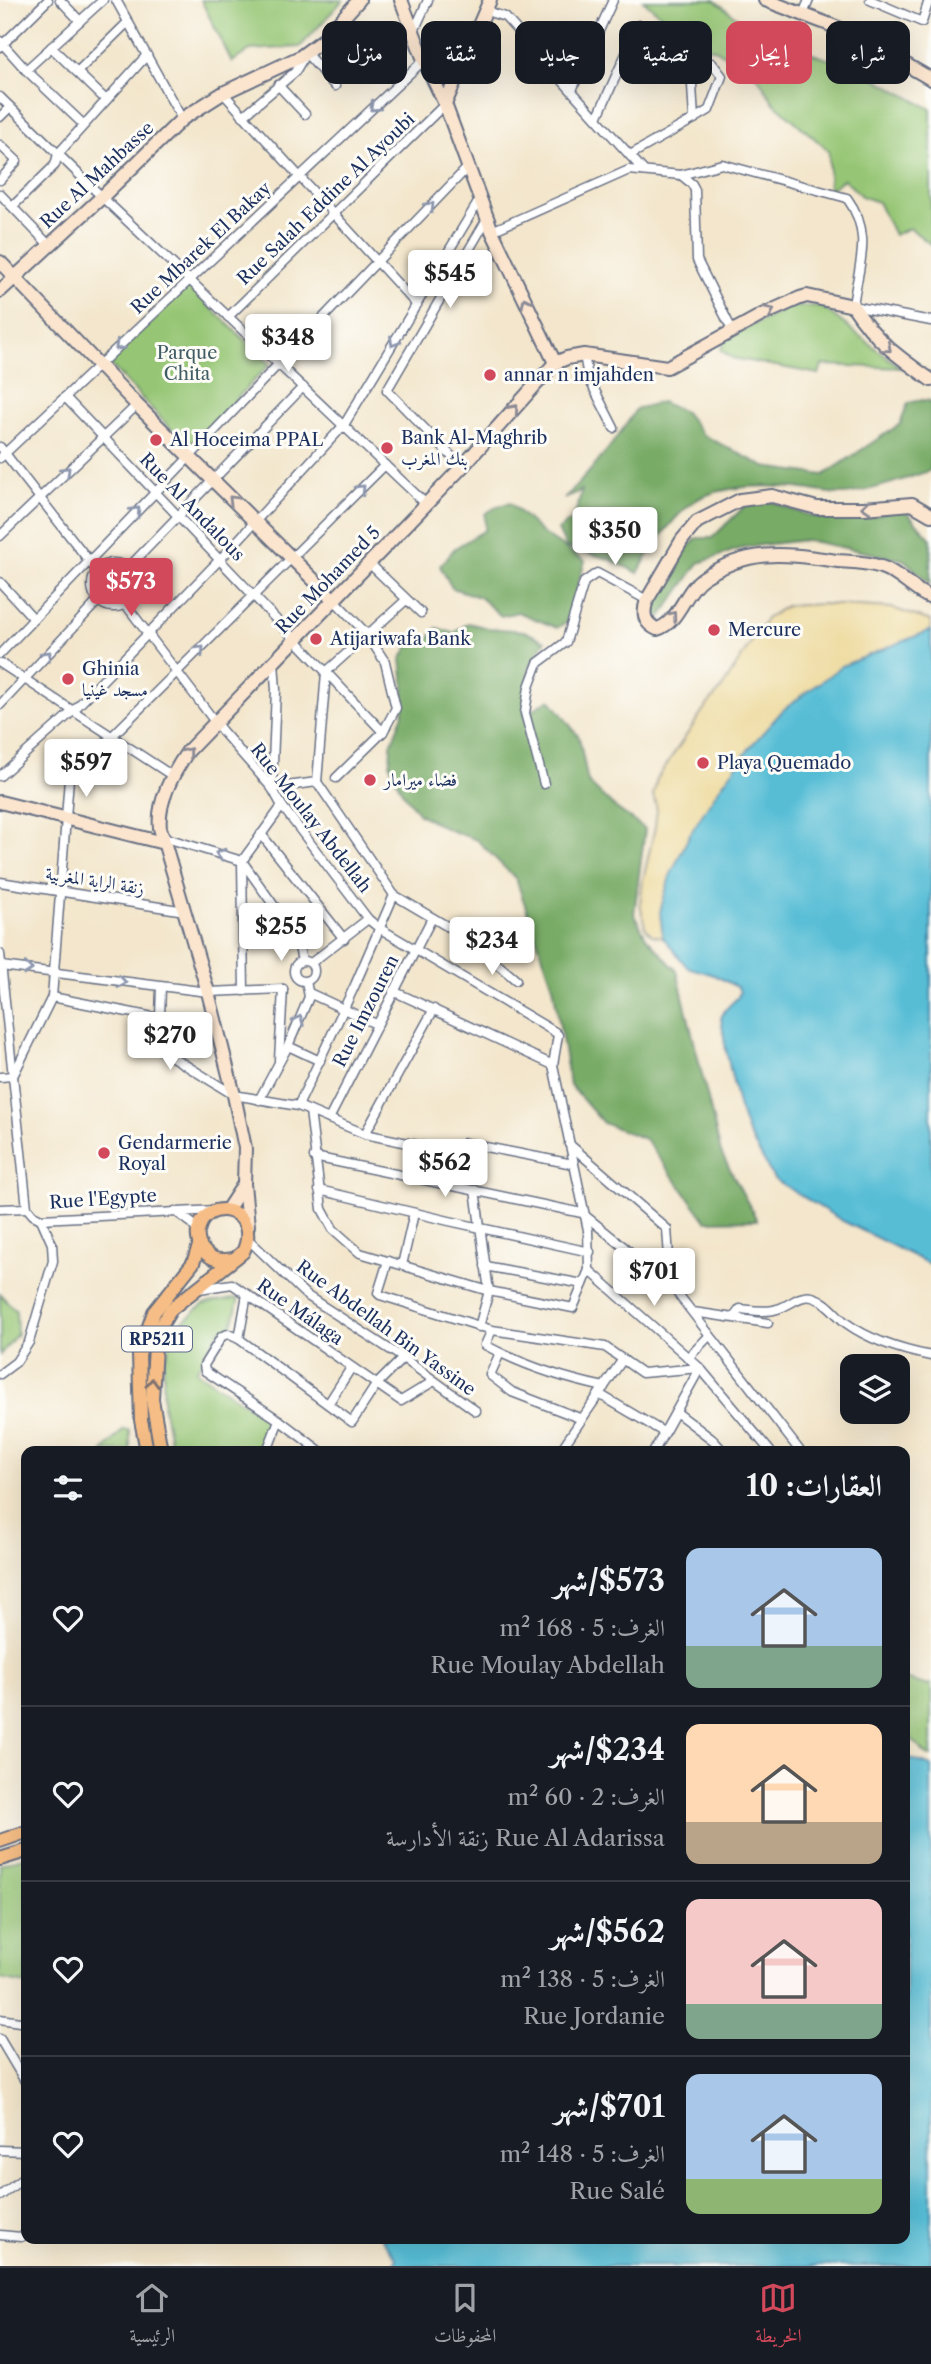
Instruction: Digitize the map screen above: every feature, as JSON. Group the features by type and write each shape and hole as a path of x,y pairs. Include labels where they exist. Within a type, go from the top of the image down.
{"main road":[{"path":"222,1210 240,1215 248,1226 249,1240 243,1252 234,1259 220,1261 208,1256 198,1240 202,1221 208,1214 222,1210"},
{"name":"RP5211","path":"146,1446 141,1420 141,1346 154,1312 193,1263 198,1240"},
{"name":"RP5211","path":"160,1446 152,1399 155,1346 159,1328 171,1309 234,1259"},
{"path":"0,1841 21,1834"},
{"path":"0,1859 21,1853"}],"street":[{"path":"48,0 1,44 83,125"},
{"path":"60,0 80,21"},
{"path":"26,70 103,0"},
{"path":"116,0 182,118"},
{"name":"Rue Al Mahbasse","path":"0,290 102,197 182,118 223,93 306,53 323,40 359,0"},
{"path":"401,0 421,51"},
{"path":"414,31 428,0"},
{"path":"572,90 613,0"},
{"path":"765,0 867,42 931,79"},
{"path":"803,14 809,0"},
{"path":"870,0 922,22 929,0"},
{"path":"445,104 488,5 505,17 644,170"},
{"path":"77,72 128,22"},
{"path":"51,47 106,100"},
{"path":"243,116 295,72 306,53 335,86"},
{"path":"13,206 55,165 58,154 146,55"},
{"name":"Rue Mbarek El Bakay","path":"2,453 421,63"},
{"path":"630,155 709,110 722,76 712,63"},
{"path":"597,118 619,69"},
{"path":"435,84 490,225 555,363 584,355 667,367 762,315 807,296 931,321"},
{"path":"692,84 694,118"},
{"path":"278,85 305,114"},
{"path":"223,93 417,305"},
{"path":"0,97 426,504"},
{"name":"Rue Salah Eddine Al Ayoubi","path":"228,317 445,104"},
{"path":"0,117 10,107"},
{"path":"0,145 17,162 0,180"},
{"path":"462,467 387,390 490,225 629,170 681,175 723,164 847,198 859,214 863,242 853,306 869,331 891,352 931,380"},
{"path":"0,654 468,167"},
{"path":"681,175 695,190 696,260 733,332"},
{"path":"0,194 49,245"},
{"path":"0,776 73,711 220,559 344,425 480,199"},
{"path":"0,262 137,405 367,634 385,662 396,708 383,732 336,778"},
{"path":"584,355 588,377 614,429"},
{"name":"Rue Mohamed 5","path":"248,1226 244,1184 245,1148 234,1095 159,820 171,775 188,751 215,722 462,467 555,363"},
{"path":"128,568 303,387"},
{"name":"Rue Al Andalous","path":"65,397 383,732"},
{"path":"0,536 137,405"},
{"path":"2,453 97,571"},
{"path":"13,1076 52,998 69,779 385,465"},
{"path":"931,515 912,504 817,508 772,496 740,500 697,522 682,540 644,609 645,620 650,626 657,629 664,627 670,622 687,592 701,579 754,555 786,554 880,566 931,598"},
{"path":"114,563 128,568 137,583 136,590 126,605 109,608 98,601 91,586 97,571 103,565 114,563"},
{"path":"369,564 421,612"},
{"path":"544,784 525,713 529,687 538,663 566,642 584,582 597,573 648,600"},
{"path":"1,586 34,619"},
{"path":"406,600 326,672 317,782 394,895 467,938 516,980"},
{"path":"0,705 98,601"},
{"name":"Rue Moulay Abdellah","path":"126,605 215,722 272,788 282,806 369,919 415,950 555,1032 558,1035 553,1065"},
{"path":"274,662 276,690 272,788 317,782"},
{"path":"0,663 171,775"},
{"path":"0,795 242,861 297,938 307,962 314,968 314,975 306,981"},
{"path":"0,802 65,814"},
{"path":"244,992 242,861 282,806"},
{"path":"261,834 344,939"},
{"name":"زنقة الراية المغربية","path":"0,882 185,911"},
{"path":"298,1106 394,895"},
{"name":"Rue Imzouren","path":"329,1119 432,918"},
{"path":"296,977 295,968 344,939 369,919"},
{"path":"0,954 27,1208 37,1217 52,1244 53,1261 29,1342 16,1362 0,1374"},
{"path":"1,966 208,992 283,989 296,977"},
{"path":"296,977 306,981"},
{"path":"259,1100 288,1046 309,993 306,981"},
{"path":"161,987 158,1018 161,1050 234,1095 298,1106 365,1134 450,1152 465,1143 573,1164"},
{"path":"278,1064 283,989"},
{"path":"310,1111 322,1209 333,1230 360,1253 489,1291 573,1308 589,1270 590,1252 588,1230 553,1065 393,991"},
{"path":"309,993 376,1024"},
{"path":"52,998 158,1018"},
{"path":"365,1134 435,1009"},
{"path":"288,1046 320,1061"},
{"path":"0,1077 13,1076"},
{"path":"569,1144 667,1229 671,1285"},
{"path":"314,1157 583,1213 671,1285 796,1446"},
{"path":"222,1210 244,1184"},
{"path":"318,1190 590,1252"},
{"path":"475,1190 489,1291 478,1327"},
{"path":"0,1209 27,1208"},
{"name":"Rue l'Egypte","path":"37,1217 222,1210"},
{"name":"Rue l'Egypte","path":"175,1211 193,1224 198,1240"},
{"path":"402,1265 414,1213"},
{"name":"Rue Abdellah Bin Yassine","path":"249,1240 306,1295 403,1358 476,1411"},
{"path":"388,1261 378,1293 380,1295 478,1327 605,1347 642,1373 700,1368"},
{"path":"485,1266 583,1284"},
{"path":"589,1270 700,1368 766,1446"},
{"name":"Rue Málaga","path":"199,1289 232,1284 401,1401 434,1381"},
{"path":"239,1339 247,1294"},
{"path":"734,1317 740,1310 777,1310 807,1296 816,1298 833,1309 845,1322 872,1339 931,1356"},
{"path":"693,1312 768,1322"},
{"path":"492,1330 485,1345 499,1353 601,1390 665,1433"},
{"path":"312,1446 279,1420 205,1371 204,1365 222,1336 228,1334 239,1339 352,1422 376,1385 403,1358"},
{"path":"688,1358 709,1336"},
{"path":"499,1353 490,1375 512,1392 582,1419"},
{"path":"563,1446 623,1359"},
{"path":"328,1404 351,1368"},
{"path":"657,1446 700,1368"},
{"path":"676,1412 718,1446"},
{"path":"269,1446 279,1420"},
{"path":"0,2019 21,2022"},
{"path":"0,2039 21,2075"},
{"path":"0,2150 21,2151"},
{"path":"0,2196 21,2180"},
{"path":"0,2235 21,2237"}],"green space":[{"path":"201,0 343,0 300,47 250,50 232,62"},
{"path":"643,0 714,0 742,21 726,21 726,56 712,48 712,21 668,21"},
{"path":"812,54 826,58 826,84 885,84 931,109 931,245 910,228 894,235 878,202 861,196 844,179 829,190 829,151 774,103 762,84 812,84"},
{"name":"Parque Chita","path":"185,283 270,364 196,440 189,443 183,442 106,360"},
{"path":"821,306 901,368 822,365 819,374 732,358 721,350 725,339 790,307"},
{"path":"931,401 931,470 923,473 851,493 761,487 737,488 704,496 694,501 675,519 638,573 609,559 566,547 558,530 574,518 582,490 564,499 603,456 636,409 661,402 685,412 703,435 765,467 824,475 900,424 908,403"},
{"path":"768,500 803,513 834,520 866,518 902,507 931,539 930,584 904,560 806,540 744,547 699,563 660,618 651,611 674,577 685,550 697,538 712,538 747,504"},
{"path":"510,503 543,534 585,561 567,622 557,628 518,612 501,616 479,597 452,588 440,566 455,548 485,530 485,514"},
{"path":"468,623 488,628 524,631 545,641 529,668 524,715 550,699 579,737 588,782 612,805 645,829 634,914 646,937 677,971 721,1153 757,1220 706,1221 645,1139 603,1123 570,1085 553,986 516,879 477,840 447,829 419,814 401,790 390,765 391,745 403,714 401,659 409,646 424,644 437,628 454,633"},
{"path":"0,1294 16,1311 17,1334 0,1355"},
{"path":"239,1298 232,1326 220,1330 196,1371 269,1420 261,1446 171,1446 163,1405 164,1362 176,1327 204,1304"},
{"path":"124,1429 130,1431 130,1446 108,1446"},
{"path":"910,1681 928,1686 931,1684 931,1756 910,1738"},
{"path":"21,1858 21,1983 0,1979 0,1864"}],"sand":[{"name":"Playa Quemado","path":"823,604 892,608 931,621 931,630 842,666 690,834 670,876 660,912 663,937 652,935 645,927 640,904 655,827 657,809 653,795 657,779 704,709 722,688 766,619 786,606"}],"water":[{"path":"931,630 931,1265 843,1221 774,1179 747,1131 738,1105 726,1050 721,1018 740,991 714,975 687,967 663,937 660,912 670,876 690,834 751,746 783,710 842,666"},
{"path":"910,1758 931,1766 931,2266 394,2266 396,2258 386,2244 910,2244"}],"place":[{"name":"annar n imjahden","path":"490,375"},
{"name":"Al Hoceima PPAL","path":"156,440"},
{"name":"Bank Al-Maghrib بنك المغرب","path":"387,448"},
{"name":"Mercure","path":"714,630"},
{"name":"Atijariwafa Bank","path":"316,639"},
{"name":"Ghinia مسجد غينيا","path":"68,679"},
{"name":"Playa Quemado","path":"703,763"},
{"name":"فضاء ميرامار","path":"370,780"},
{"name":"Gendarmerie Royal","path":"104,1153"}]}
